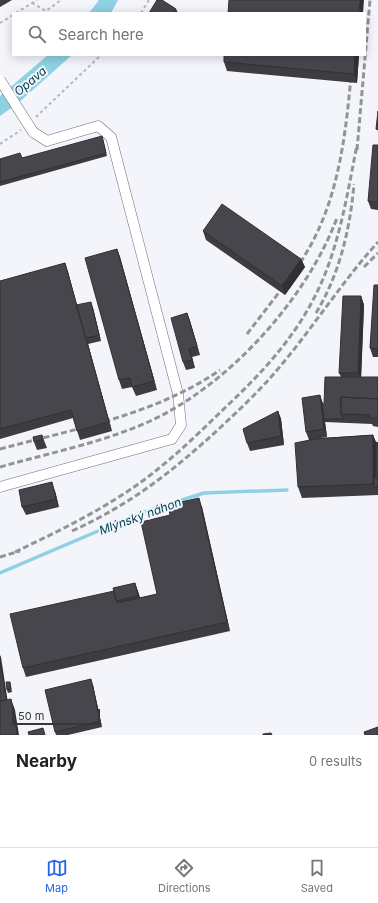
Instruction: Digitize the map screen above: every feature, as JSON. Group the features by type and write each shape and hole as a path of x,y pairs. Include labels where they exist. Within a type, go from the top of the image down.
{"street":[{"path":"0,80 29,129 48,141 98,126 111,137 178,394 181,425 172,439 0,487"}],"path":[{"path":"18,12 37,0"},
{"path":"32,3 46,11 61,0"},
{"path":"142,12 149,0"},
{"path":"0,23 12,16"},
{"path":"35,118 100,56"},
{"path":"0,144 29,129"}],"water":[{"path":"99,0 118,0 112,12 90,12"},
{"name":"Opava","path":"47,56 71,56 17,104 0,116 0,96"}],"building":[{"path":"157,0 162,0 176,9 174,12 150,12"},
{"path":"229,0 360,0 359,12 228,12"},
{"path":"224,56 355,56 354,74 224,62"},
{"path":"378,111 378,130 376,129"},
{"path":"102,136 106,153 0,182 0,159 20,153 22,158"},
{"path":"373,145 378,145 378,202 368,201"},
{"path":"222,204 301,259 282,286 203,231"},
{"path":"117,249 154,381 132,387 130,378 119,380 85,258"},
{"path":"65,263 109,422 77,431 71,410 0,429 0,281"},
{"path":"374,285 378,285 378,349 370,348"},
{"path":"343,296 361,296 358,373 339,373"},
{"path":"91,302 99,335 86,338 76,305"},
{"path":"187,313 197,346 189,349 192,360 183,362 171,318"},
{"path":"325,377 378,377 378,399 341,397 341,414 343,419 324,419 322,404 324,404"},
{"path":"320,395 324,429 306,432 302,398"},
{"path":"341,397 378,399 378,418 370,418 370,415 341,414"},
{"path":"278,411 281,436 247,443 243,429"},
{"path":"42,435 43,439 34,442 33,437"},
{"path":"373,435 373,484 298,487 295,443 315,439"},
{"path":"376,442 378,443 378,478 376,478"},
{"path":"374,478 378,478 378,487 374,487"},
{"path":"52,482 56,499 22,507 19,490"},
{"path":"199,498 227,622 23,668 10,614 114,591 117,603 157,594 141,522 170,515 168,505"},
{"path":"135,583 138,596 116,601 113,588"},
{"path":"0,663 6,700 0,701"},
{"path":"91,679 100,721 55,732 45,690"},
{"path":"6,682 10,682 11,689 7,690"},
{"path":"11,699 17,735 0,735 0,701"},
{"path":"378,727 378,735 365,735 364,732"},
{"path":"43,728 45,735 29,735 28,732"},
{"path":"271,733 272,735 263,735 263,734"}],"waterway":[{"name":"Mlýnský náhon","path":"0,573 138,514 204,493 287,490"}],"railway":[{"path":"366,46 370,0"},
{"path":"295,270 310,246 332,194 344,139 353,56"},
{"path":"357,150 365,56"},
{"path":"15,552 89,515 142,482 194,437 243,390 283,346 315,297 329,263 339,230 357,145"},
{"path":"316,313 332,282 338,266 347,234 354,184"},
{"path":"0,467 93,442 148,422 178,406 207,386 235,363 261,337 285,309 306,279 323,249 337,218"},
{"path":"72,531 114,509 152,485 228,420 259,390 285,361 378,242"},
{"path":"364,267 378,253"},
{"path":"247,334 287,282"},
{"path":"0,449 113,419 169,399 220,370"},
{"path":"0,557 20,551"}]}
